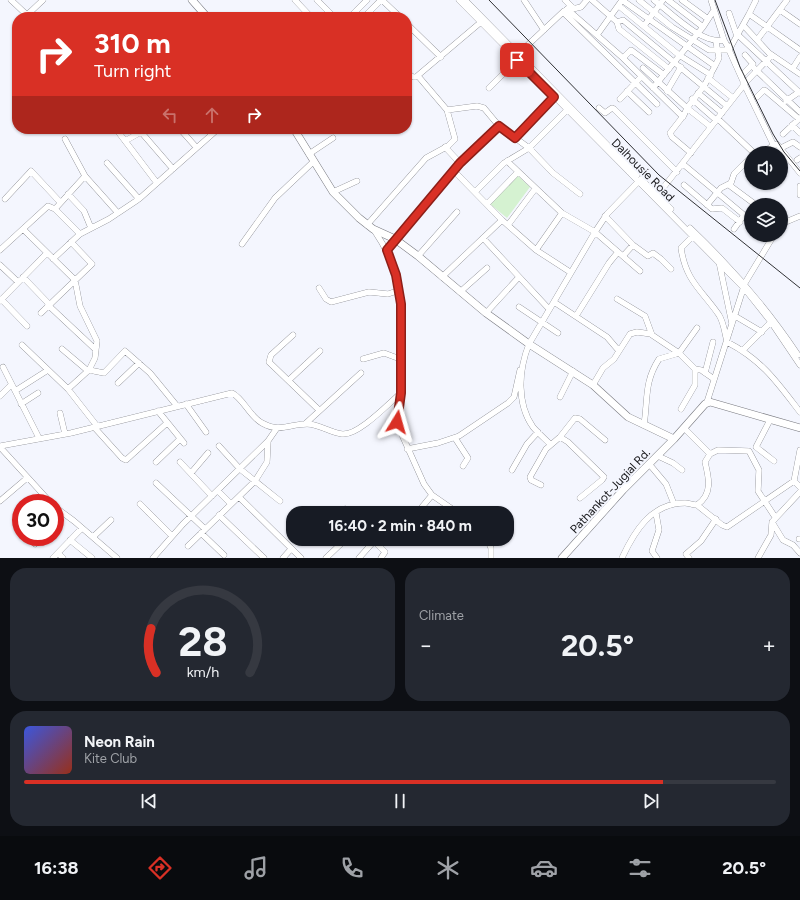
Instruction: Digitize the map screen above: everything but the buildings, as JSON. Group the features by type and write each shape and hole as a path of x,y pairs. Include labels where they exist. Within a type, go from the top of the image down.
{"main road":[{"path":"192,0 203,12"},
{"path":"297,134 333,192 370,227 395,239 418,256 486,313 529,344 574,371 593,385 628,417 674,440"},
{"path":"707,402 714,402 800,428"},
{"name":"Pathankot-Jugial Rd.","path":"562,558 623,490 674,440 707,402"}],"street":[{"path":"11,0 24,12"},
{"path":"30,12 43,0"},
{"path":"295,0 306,12"},
{"path":"316,0 328,12"},
{"path":"355,12 367,0"},
{"path":"369,12 381,0 393,12"},
{"name":"Dalhousie Road","path":"459,0 569,108 693,236 745,286 797,357"},
{"name":"Dalhousie Road","path":"465,0 554,97 569,108"},
{"path":"524,0 544,30"},
{"path":"565,0 568,10 634,84 656,104"},
{"path":"489,88 544,30 568,10 581,7 587,0"},
{"path":"592,0 611,15 617,22 619,29 669,69"},
{"path":"597,35 622,0 715,66"},
{"path":"639,0 672,27 709,50 729,50"},
{"path":"654,0 661,2 697,34 716,42 724,40"},
{"path":"668,0 703,27"},
{"path":"682,0 708,19"},
{"path":"711,0 724,40 744,84 773,146 777,144 778,146"},
{"path":"729,50 756,0"},
{"path":"757,40 768,28 787,0"},
{"path":"644,26 661,2"},
{"path":"618,6 679,55 710,77 733,98"},
{"path":"568,10 623,58 639,76 683,117"},
{"path":"653,88 703,27 714,10"},
{"path":"780,10 800,24"},
{"path":"729,13 737,36 799,92 783,104"},
{"path":"748,14 798,48 800,41"},
{"path":"617,22 623,20 727,106"},
{"path":"412,76 418,76 480,22"},
{"path":"743,25 772,55 800,73"},
{"path":"412,29 441,57"},
{"path":"692,153 670,134 683,117 686,108 692,99 710,77 719,58 716,42"},
{"path":"623,58 631,50 664,75"},
{"path":"620,99 634,84 652,55"},
{"path":"745,55 753,64 752,66 756,71 800,112"},
{"path":"656,197 684,164 744,84 772,55"},
{"path":"793,68 800,57"},
{"path":"743,74 752,66"},
{"path":"667,91 680,67"},
{"path":"643,68 686,108 711,127"},
{"path":"418,76 447,110 455,137 453,142 426,158 370,227 387,250 400,290 402,333 400,359 401,393 397,422 407,449 424,484 432,495 448,506"},
{"path":"757,97 765,90 799,119 783,134"},
{"path":"627,91 649,112"},
{"path":"698,93 722,113"},
{"path":"515,138 554,97"},
{"path":"692,99 717,119 746,146"},
{"path":"447,110 480,107 485,110 499,126 529,148 553,173 580,194"},
{"path":"475,192 508,161 529,148 569,108"},
{"path":"599,108 605,113 612,108 614,109 677,172"},
{"path":"792,125 800,133"},
{"path":"387,250 460,163 499,126"},
{"path":"119,134 157,183"},
{"path":"124,141 136,134"},
{"path":"143,134 152,147 173,169"},
{"path":"187,134 196,147"},
{"path":"53,260 80,234 118,213 139,199 212,134"},
{"path":"309,154 333,138"},
{"path":"65,139 85,176 118,213"},
{"path":"785,146 794,142 800,147"},
{"path":"446,147 460,163"},
{"path":"788,159 800,173"},
{"path":"508,161 535,189 562,213 595,232 640,271"},
{"path":"242,244 265,209 294,178 313,162"},
{"path":"107,163 139,199"},
{"path":"684,164 744,215 734,229"},
{"path":"706,205 723,187 729,184 734,174 744,164"},
{"path":"5,199 31,171 60,202"},
{"path":"454,171 502,220 536,250 570,272"},
{"path":"487,204 518,172"},
{"path":"54,209 85,176"},
{"path":"407,449 455,438 514,397 517,376 529,344 570,272 605,216 640,180"},
{"path":"333,192 357,181"},
{"path":"729,184 747,198"},
{"path":"684,185 713,210 719,207 723,208 740,222"},
{"path":"800,186 800,195"},
{"path":"508,225 535,189"},
{"path":"68,194 84,211 91,228"},
{"name":"Dalhousie Road","path":"656,197 718,255 765,307 797,357 800,365"},
{"path":"0,250 46,207 50,206 80,234"},
{"path":"418,256 457,212"},
{"path":"536,250 562,213"},
{"path":"605,216 633,245 648,256 653,253 671,269"},
{"path":"788,221 800,216"},
{"path":"442,276 502,220"},
{"path":"23,229 75,280 80,306 97,341 95,358 88,371 68,389"},
{"path":"693,236 681,248 686,271 690,279 719,316 727,342 756,360 767,371 800,412"},
{"path":"483,238 549,310"},
{"path":"41,313 92,264 71,242"},
{"path":"707,402 745,286 770,242"},
{"path":"576,316 609,263 633,245"},
{"path":"27,326 1,300 47,254"},
{"path":"718,255 732,325"},
{"path":"0,264 49,304 95,349"},
{"path":"460,292 487,268"},
{"path":"486,313 519,277"},
{"path":"319,288 326,299 331,302 369,292 388,294 400,290"},
{"path":"617,299 645,316 651,334"},
{"path":"554,302 607,337 619,351"},
{"path":"519,307 558,333"},
{"path":"734,316 762,332"},
{"path":"742,351 771,322"},
{"path":"644,425 646,393 653,368 660,359 679,353 696,328"},
{"path":"593,385 603,368 612,361 630,334 637,332 651,334 679,353 695,369 714,379"},
{"path":"293,335 271,355 269,360 319,410"},
{"path":"705,373 713,342"},
{"path":"22,345 68,389 95,426 122,458 126,460 167,423"},
{"path":"62,349 88,371 104,373 124,351 150,372 177,406"},
{"path":"289,380 320,351"},
{"path":"363,358 384,354 400,359"},
{"path":"118,383 139,363"},
{"path":"3,367 39,438"},
{"path":"521,368 522,398 530,420 538,432 550,444"},
{"path":"680,409 695,385 695,369"},
{"path":"15,391 48,370"},
{"path":"560,397 574,371"},
{"path":"305,424 361,373"},
{"path":"0,396 12,385"},
{"path":"21,404 38,393"},
{"path":"43,494 0,447 65,434 232,393 258,421 277,428 314,424 336,433 349,434 360,428 401,393"},
{"path":"186,404 206,432"},
{"path":"156,462 182,441 158,411"},
{"path":"60,413 65,434"},
{"path":"541,485 531,480 530,477 550,444 560,437 576,418 580,419 605,440"},
{"path":"751,453 756,447 770,420"},
{"path":"153,558 171,535 268,441 277,428"},
{"path":"684,428 710,454"},
{"path":"512,470 527,444 538,432"},
{"path":"560,437 568,442 604,477 580,498"},
{"path":"455,438 468,458 463,466"},
{"path":"188,546 256,481 267,462 268,441"},
{"path":"219,446 240,469 280,501"},
{"path":"756,447 774,461"},
{"path":"697,505 704,499 709,489 709,478 705,462 710,454 718,450 745,450 751,453 759,470 758,491 766,500 783,540 793,545 800,553"},
{"path":"622,558 641,523 649,516 674,504 685,503 697,505 727,527 794,481 800,450"},
{"path":"191,473 208,453"},
{"path":"658,456 673,463 682,470"},
{"path":"180,462 212,496"},
{"path":"650,465 669,490 674,504"},
{"path":"0,501 28,478"},
{"path":"794,481 800,487"},
{"path":"156,483 191,516 224,555"},
{"path":"218,491 231,504"},
{"path":"758,558 771,535 774,520 800,492"},
{"path":"423,506 432,495"},
{"path":"239,497 301,558"},
{"path":"140,504 171,535"},
{"path":"656,513 659,530 652,551 657,558"},
{"path":"64,514 117,558"},
{"path":"219,515 264,558"},
{"path":"689,558 686,554 701,541 716,519"},
{"path":"93,537 111,520"},
{"path":"53,558 82,528"},
{"path":"70,540 92,558"},
{"path":"326,558 339,546"},
{"path":"359,558 369,546"},
{"path":"380,546 385,552 381,558"},
{"path":"490,546 491,558"},
{"path":"283,558 291,549"},
{"path":"58,553 64,558"}],"green space":[{"path":"517,175 530,187 507,218 490,204"}],"railway":[{"path":"489,0 659,175 800,288"},
{"path":"715,0 740,67 773,134 784,152 800,171"}],"route":[{"path":"397,422 401,393 401,304 400,290 387,250 460,163 477,146 499,126 515,138 554,97 517,60"}]}
